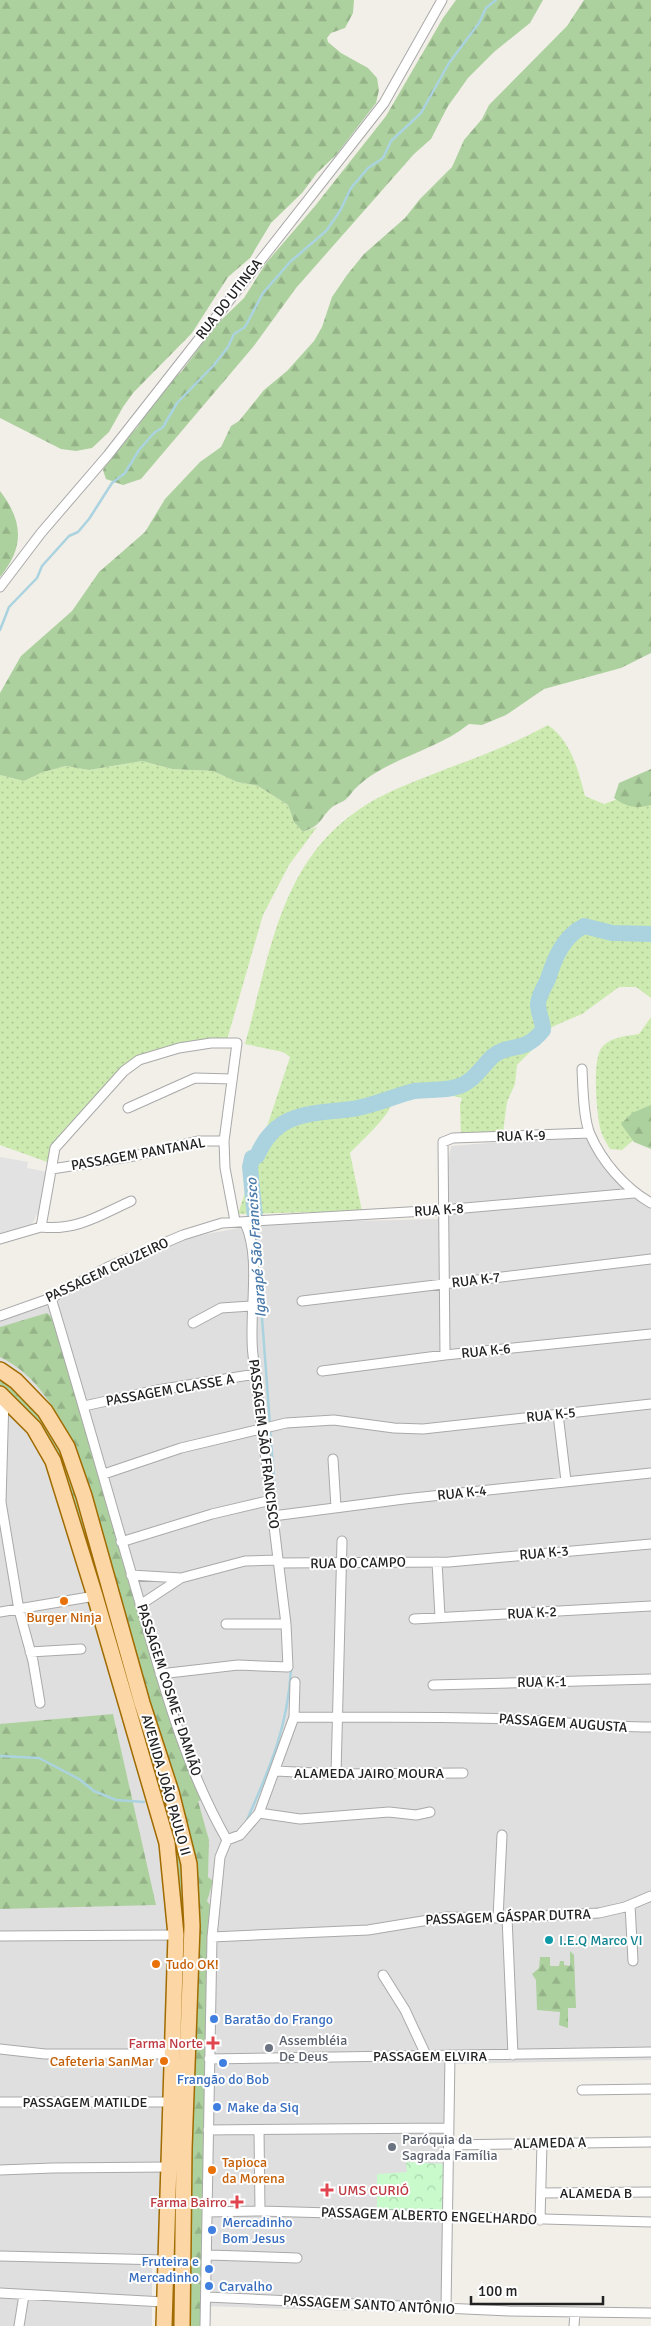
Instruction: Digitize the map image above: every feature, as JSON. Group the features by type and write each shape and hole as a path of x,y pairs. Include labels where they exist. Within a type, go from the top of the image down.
{"main road":[{"name":"AVENIDA JOÃO PAULO II","path":"0,1370 16,1382 45,1411 67,1447 84,1496 189,1864 192,1926 184,2149 182,2326"},
{"name":"AVENIDA JOÃO PAULO II","path":"2,1395 34,1428 53,1461 95,1596 166,1843 176,1935 167,2168 164,2326"}],"street":[{"name":"RUA DO UTINGA","path":"0,587 42,533 108,455 384,104 442,0"},
{"path":"41,1227 55,1148 58,1142 124,1071 139,1060 179,1048 210,1043 237,1043 224,1141 224,1168 235,1222"},
{"path":"582,1069 590,1133 608,1164 634,1193 651,1203"},
{"path":"128,1108 151,1100 195,1078 232,1079"},
{"name":"RUA K-9","path":"442,1210 442,1146 446,1140 453,1138 590,1133"},
{"name":"PASSAGEM PANTANAL","path":"52,1169 134,1156 198,1141 224,1141"},
{"name":"RUA K-8","path":"251,1222 442,1210 634,1193"},
{"path":"0,1240 41,1227 56,1229 84,1224 131,1201"},
{"path":"442,1210 445,1356"},
{"name":"PASSAGEM CRUZEIRO","path":"0,1316 52,1298 108,1267 183,1235 206,1227 235,1222 251,1222"},
{"name":"PASSAGEM SÃO FRANCISCO","path":"160,1674 238,1665 288,1667 277,1515 270,1500 267,1428 253,1354 251,1306 253,1262 249,1231 251,1222"},
{"name":"RUA K-7","path":"302,1301 651,1259"},
{"name":"PASSAGEM COSME E DAMIÃO","path":"52,1298 160,1674 185,1750 213,1816 228,1840"},
{"path":"193,1323 221,1308 251,1306"},
{"name":"RUA K-6","path":"322,1371 651,1334"},
{"name":"PASSAGEM CLASSE A","path":"84,1406 157,1390 256,1374"},
{"path":"2,1395 1,1502 19,1610 40,1702"},
{"name":"RUA K-5","path":"104,1474 181,1448 286,1423 334,1420 394,1428 423,1429 651,1404"},
{"path":"558,1414 566,1481"},
{"path":"333,1459 336,1507"},
{"name":"RUA K-4","path":"277,1515 566,1481 651,1473"},
{"path":"121,1542 204,1517 270,1500"},
{"path":"336,1774 342,1541"},
{"name":"RUA K-3","path":"437,1562 651,1544"},
{"name":"RUA DO CAMPO","path":"131,1575 181,1578 245,1561 341,1564 437,1562"},
{"path":"437,1562 440,1617"},
{"name":"RUA DO CAMPO","path":"140,1605 181,1578"},
{"path":"0,1612 95,1596"},
{"name":"RUA K-2","path":"414,1619 651,1606"},
{"path":"226,1624 286,1624"},
{"path":"30,1652 81,1649"},
{"name":"RUA K-1","path":"433,1685 651,1679"},
{"path":"205,2326 208,2255 208,2130 212,1937 220,1857 228,1840 240,1835 259,1812 276,1771 294,1717 295,1682"},
{"name":"PASSAGEM AUGUSTA","path":"294,1717 475,1718 605,1727 651,1727"},
{"name":"ALAMEDA JAIRO MOURA","path":"276,1771 336,1774 463,1773"},
{"path":"259,1812 300,1818 389,1812 416,1815 430,1812"},
{"path":"498,1918 502,1836"},
{"name":"PASSAGEM GÁSPAR DUTRA","path":"212,1937 368,1930 447,1917 498,1918 599,1913 630,1905 651,1896"},
{"path":"630,1905 633,1961"},
{"path":"507,1917 513,2055"},
{"path":"0,1936 176,1935"},
{"path":"383,1975 405,2010 426,2055"},
{"path":"0,2049 45,2054 172,2054"},
{"name":"PASSAGEM ELVIRA","path":"209,2059 651,2052"},
{"path":"446,2308 450,2055"},
{"path":"582,2090 651,2089"},
{"name":"PASSAGEM MATILDE","path":"0,2102 170,2102"},
{"path":"208,2130 449,2128"},
{"path":"259,2130 260,2211"},
{"name":"ALAMEDA A","path":"449,2145 651,2142"},
{"path":"540,2220 542,2143"},
{"path":"0,2170 167,2168"},
{"name":"ALAMEDA B","path":"541,2193 651,2192"},
{"name":"PASSAGEM ALBERTO ENGELHARDO","path":"207,2212 260,2211 651,2222"},
{"path":"208,2255 297,2258"},
{"path":"0,2256 165,2260"},
{"path":"0,2293 164,2302"},
{"path":"19,2326 24,2294"},
{"name":"PASSAGEM SANTO ANTÔNIO","path":"207,2297 575,2313 651,2313"},
{"path":"574,2326 575,2313"}],"shaded area":[{"path":"589,1135 608,1164 651,1202 651,2060 452,2064 448,2314 204,2306 202,2268 152,2267 152,2326 0,2326 0,1316 36,1306 156,1243 267,1223 438,1219 451,1146"},
{"path":"0,1157 28,1162 27,1168 48,1172 39,1216 36,1215 34,1221 26,1229 0,1236"}],"green space":[{"path":"0,0 354,0 353,13 345,28 331,33 327,38 328,42 341,53 368,68 377,78 379,90 376,103 336,155 317,173 302,193 271,223 250,258 228,277 192,333 133,393 109,432 92,448 76,451 61,449 0,418"},
{"path":"456,0 543,0 530,23 494,52 468,78 448,106 431,139 414,154 296,288 253,347 141,479 123,485 106,479 103,470 116,447 137,428 157,394 182,371 214,327 244,298 266,263 315,206 386,116 443,18"},
{"path":"584,0 651,0 651,653 621,668 544,689 506,715 482,725 469,724 442,741 398,761 371,776 345,800 334,805 317,824 303,832 294,822 288,805 258,786 237,782 213,771 172,769 142,761 89,770 66,766 43,772 24,781 0,775 0,693 21,656 72,611 99,572 145,532 165,499 200,462 221,447 231,426 239,421 264,390 287,371 314,341 322,327 332,297 347,275 364,254 405,218 420,199 452,167 464,140 482,119 489,105 567,26"},
{"path":"0,491 13,513 17,523 18,534 14,555 0,577"},
{"path":"548,725 568,747 585,796 604,804 637,792 651,790 651,998 636,987 619,987 582,1014 554,1026 544,1033 540,1042 517,1065 515,1084 507,1102 503,1132 461,1136 460,1104 462,1098 429,1092 413,1092 394,1096 389,1111 350,1153 362,1211 238,1214 290,1057 283,1052 245,1044 276,928 290,893 308,861 331,833 362,808 401,787 494,751"},
{"path":"142,761 172,769 213,771 237,782 258,786 288,805 294,822 303,832 317,827 289,865 263,915 227,1040 134,1062 57,1139 50,1163 0,1145 0,775 24,781 43,772 66,766 89,770"},
{"path":"651,769 651,805 631,806 614,798 619,783"},
{"path":"651,1017 651,1125 622,1150 610,1149 604,1139 599,1121 596,1073 599,1052 603,1046 611,1041 620,1037 639,1034"},
{"path":"651,1105 651,1149 634,1142 621,1124 632,1113"},
{"path":"47,1313 56,1321 203,1800 198,1801 209,1840 208,1877 213,1881 207,1901 212,1908 201,2326 186,2326 197,1933 165,1758 74,1445 60,1419 35,1384 25,1373 0,1357 0,1327"},
{"path":"0,1377 37,1415 64,1460 171,1816 185,1890 173,2326 169,2326 181,1944 179,1875 164,1804 58,1460 0,1389"},
{"path":"113,1714 156,1905 0,1909 0,1724"},
{"path":"570,1951 574,1955 576,2008 568,2008 568,2028 559,2025 560,2012 537,2010 536,1980 532,1974 539,1968 540,1957 550,1957 550,1966 559,1966 560,1961 564,1961 564,1965 570,1966"},
{"path":"406,2162 445,2164 445,2215 377,2211 377,2174 407,2172"}],"waterway":[{"path":"0,630 9,607 37,578 42,566 69,536 78,532 89,519 112,483 125,473 139,450 154,433 163,427 177,403 214,365 228,347 234,334 245,327 263,293 290,262 326,231 340,211 351,188 368,168 383,158 391,141 421,113 449,63 479,23 486,8 496,0"},
{"name":"Igarapé São Francisco","path":"255,1218 250,1167 252,1158 257,1156 265,1141 274,1130 285,1123 309,1114 360,1108 414,1091 446,1089 462,1085 472,1078 493,1056 499,1052 529,1043 543,1030 538,1007 539,997 561,948 570,936 584,926 612,933 651,934"},
{"name":"Igarapé São Francisco","path":"255,1223 270,1425"},
{"name":"Igarapé São Francisco","path":"270,1430 278,1527"},
{"name":"Igarapé São Francisco","path":"247,1820 270,1764 282,1728 291,1669"},
{"name":"Igarapé São Francisco","path":"0,1756 39,1758 79,1779 94,1791 116,1800 144,1802"}],"place":[{"name":"Burger Ninja","path":"64,1601"},
{"name":"I.E.Q Marco VI","path":"549,1940"},
{"name":"Tudo OK!","path":"156,1964"},
{"name":"Baratão do Frango","path":"214,2019"},
{"name":"Farma Norte","path":"213,2043"},
{"name":"Assembléia De Deus","path":"269,2048"},
{"name":"Cafeteria SanMar","path":"164,2061"},
{"name":"Frangão do Bob","path":"223,2063"},
{"name":"Make da Siq","path":"217,2107"},
{"name":"Paróquia da Sagrada Família","path":"392,2147"},
{"name":"Tapioca da Morena","path":"212,2170"},
{"name":"UMS CURIÓ","path":"327,2190"},
{"name":"Farma Bairro","path":"237,2202"},
{"name":"Mercadinho Bom Jesus","path":"212,2230"},
{"name":"Fruteira e Mercadinho","path":"209,2269"},
{"name":"Carvalho","path":"209,2286"}]}
